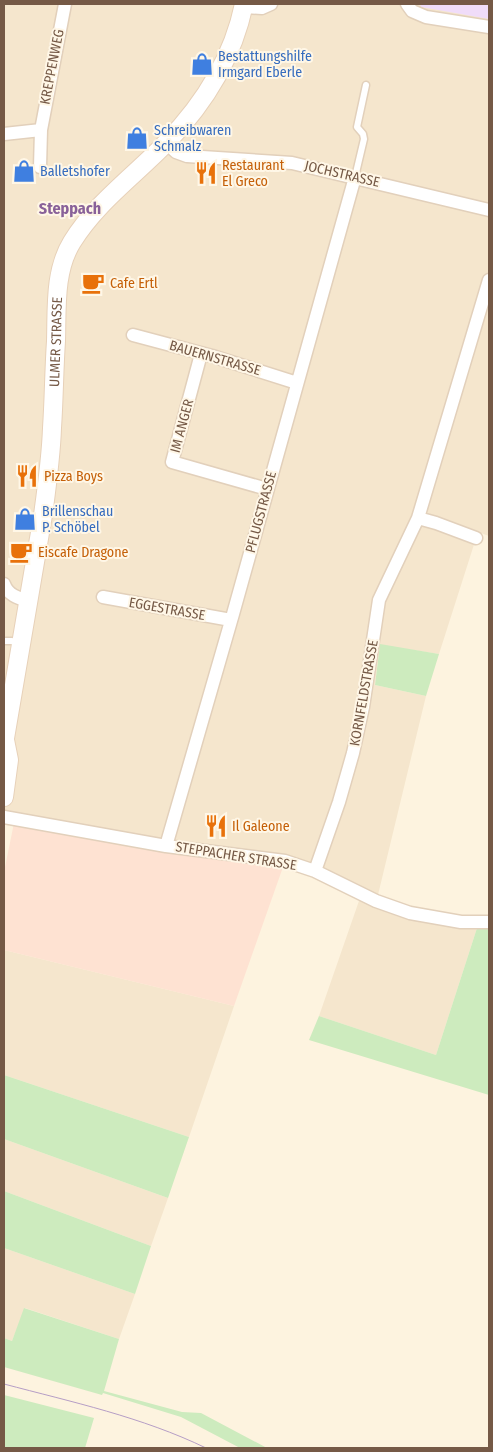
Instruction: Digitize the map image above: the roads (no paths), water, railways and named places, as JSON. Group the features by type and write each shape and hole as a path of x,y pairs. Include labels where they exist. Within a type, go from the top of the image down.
{"street":[{"name":"KREPPENWEG","path":"40,167 40,130 65,4"},
{"path":"244,5 262,8 271,4"},
{"path":"407,4 412,11 426,17 489,27"},
{"name":"ULMER STRASSE","path":"4,797 9,760 5,742 50,463 57,305 65,256 72,242 88,220 110,196 166,143 192,113 210,88 228,54 240,23 244,5"},
{"path":"4,134 40,130"},
{"name":"JOCHSTRASSE","path":"166,143 176,152 187,156 292,163 489,210"},
{"name":"PFLUGSTRASSE","path":"166,846 355,177"},
{"name":"KORNFELDSTRASSE","path":"315,871 339,802 353,753 363,707 379,600 418,518 489,280"},
{"name":"BAUERNSTRASSE","path":"132,335 297,383"},
{"name":"IM ANGER","path":"202,354 172,462 268,489"},
{"path":"418,518 476,538"},
{"path":"4,585 13,595 28,601"},
{"name":"EGGESTRASSE","path":"104,597 231,620"},
{"name":"STEPPACHER STRASSE","path":"4,817 166,846 285,861 315,871 376,901 410,913 461,922 489,922"}],"lane":[{"path":"355,177 364,139 363,134 357,127 366,85"},
{"path":"4,641 22,642"}],"tram line":[{"path":"4,1384 132,1419 157,1427 206,1448"}],"place":[{"name":"Bestattungshilfe Irmgard Eberle","path":"202,64"},
{"name":"Schreibwaren Schmalz","path":"137,138"},
{"name":"Balletshofer","path":"24,171"},
{"name":"Restaurant El Greco","path":"206,173"},
{"name":"Cafe Ertl","path":"93,283"},
{"name":"Pizza Boys","path":"27,476"},
{"name":"Brillenschau P. Schöbel","path":"25,519"},
{"name":"Eiscafe Dragone","path":"21,552"},
{"name":"Il Galeone","path":"216,826"}],"district":[{"name":"Steppach","path":"70,208"}]}
